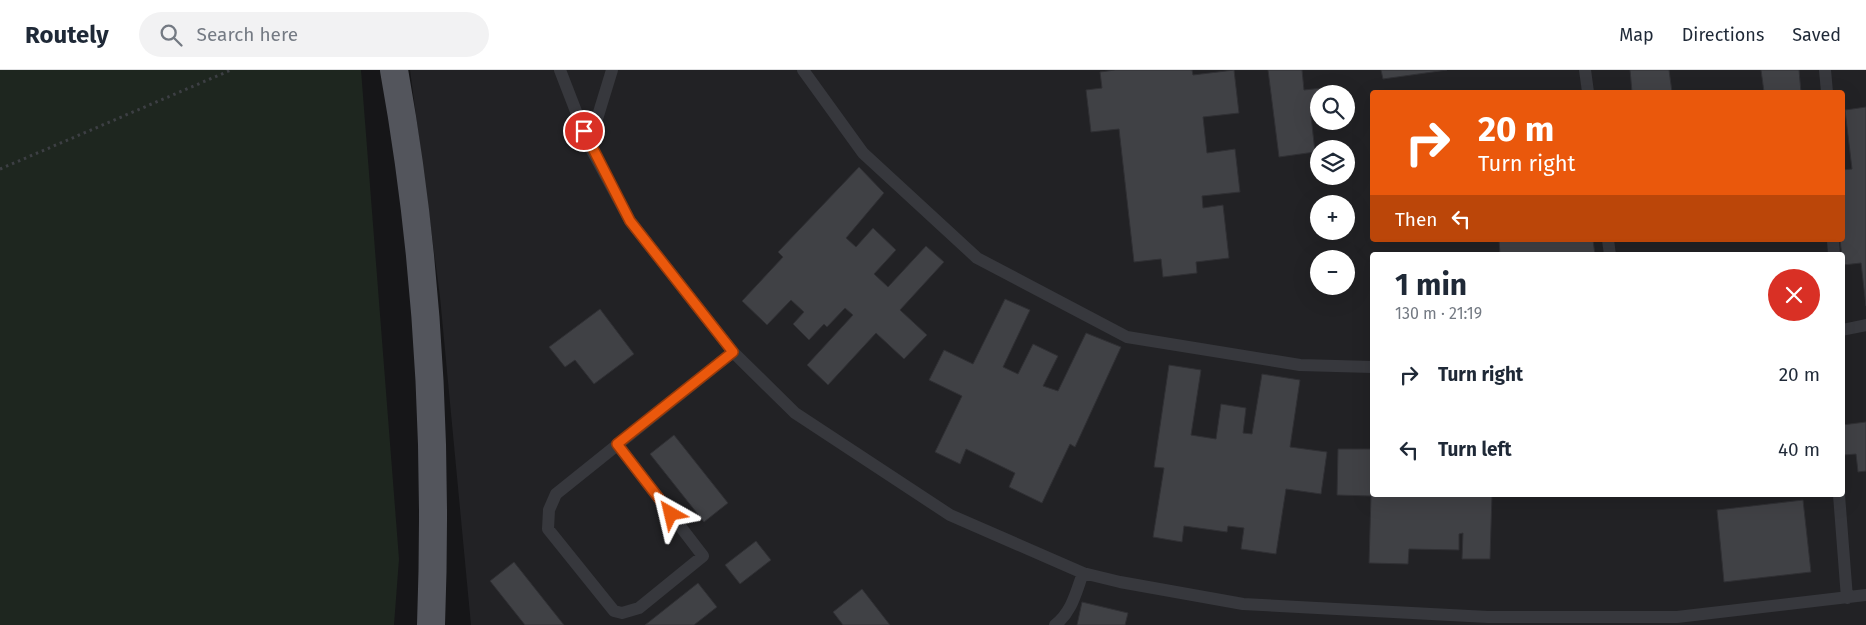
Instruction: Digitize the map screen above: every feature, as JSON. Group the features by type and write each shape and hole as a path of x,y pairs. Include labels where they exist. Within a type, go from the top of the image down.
{"main road":[{"path":"394,70 404,126 427,332 432,409 431,625"}],"lane":[{"path":"560,70 589,145 630,221 733,352 795,413 950,515 1083,573 1120,582 1243,604 1488,616 1677,621 1866,596"},
{"path":"589,145 612,70"},
{"path":"803,70 863,153 977,258 1127,337 1300,365 1370,367"},
{"path":"1585,70 1588,90"},
{"path":"1825,70 1827,90"},
{"path":"1845,329 1866,325"},
{"path":"617,444 703,556 639,608 622,613 614,611 548,528 549,510 556,494 617,444 733,352"},
{"path":"1839,497 1847,598"},
{"path":"1055,625 1064,618 1083,573"}],"path":[{"path":"0,168 231,70"}],"shaded area":[{"path":"0,70 361,70 399,559 394,625 0,625"},
{"path":"410,70 1866,70 1866,625 471,625 440,297"}],"building":[{"path":"1115,70 1192,70 1193,75 1234,70 1239,113 1203,117 1207,153 1235,149 1240,192 1202,196 1203,208 1223,205 1229,258 1196,262 1197,273 1163,277 1161,259 1134,262 1119,129 1091,132 1086,90 1102,88 1100,72"},
{"path":"1268,70 1302,70 1304,90 1310,89 1310,130 1313,130 1314,140 1310,140 1310,153 1279,157"},
{"path":"1381,70 1447,70 1383,79"},
{"path":"1630,70 1669,70 1672,90 1632,90"},
{"path":"1761,70 1799,70 1801,90 1764,90"},
{"path":"1866,107 1866,306 1861,263 1845,265 1845,252 1841,252 1840,242 1845,242 1845,170 1852,169 1845,110"},
{"path":"859,167 884,193 846,238 856,247 873,228 896,250 874,274 888,287 926,246 944,262 900,310 927,335 904,359 876,333 828,385 807,365 853,315 845,308 827,327 824,324 809,340 793,324 804,312 791,300 767,325 742,301 783,257 778,252"},
{"path":"1499,242 1593,242 1595,252 1500,252"},
{"path":"1005,299 1030,310 1003,367 1018,374 1033,344 1058,356 1043,386 1058,391 1086,333 1121,347 1075,447 1070,444 1042,503 1009,487 1015,473 966,449 960,464 935,452 962,396 929,380 944,350 973,364"},
{"path":"600,309 634,354 594,384 575,360 565,367 549,347"},
{"path":"1169,365 1201,370 1191,435 1216,439 1221,404 1246,408 1243,433 1252,434 1262,374 1300,380 1290,447 1327,452 1321,494 1286,489 1276,554 1241,549 1244,528 1228,526 1227,532 1184,526 1182,542 1153,537 1164,468 1154,467"},
{"path":"1866,422 1866,471 1858,472 1856,454 1845,455 1845,425"},
{"path":"674,435 728,503 704,522 650,454"},
{"path":"1338,449 1370,449 1370,496 1337,495"},
{"path":"1371,497 1492,497 1490,559 1462,559 1463,533 1459,534 1459,550 1409,549 1408,564 1369,563"},
{"path":"1803,500 1811,572 1724,582 1717,510"},
{"path":"756,541 771,560 740,584 725,565"},
{"path":"514,562 564,625 525,625 490,581"},
{"path":"698,583 717,607 694,625 645,625"},
{"path":"862,589 890,625 843,625 833,612"},
{"path":"1082,602 1128,613 1125,625 1077,625"}],"route":[{"path":"584,131 589,145 630,221 733,352 617,444 671,514"}]}
